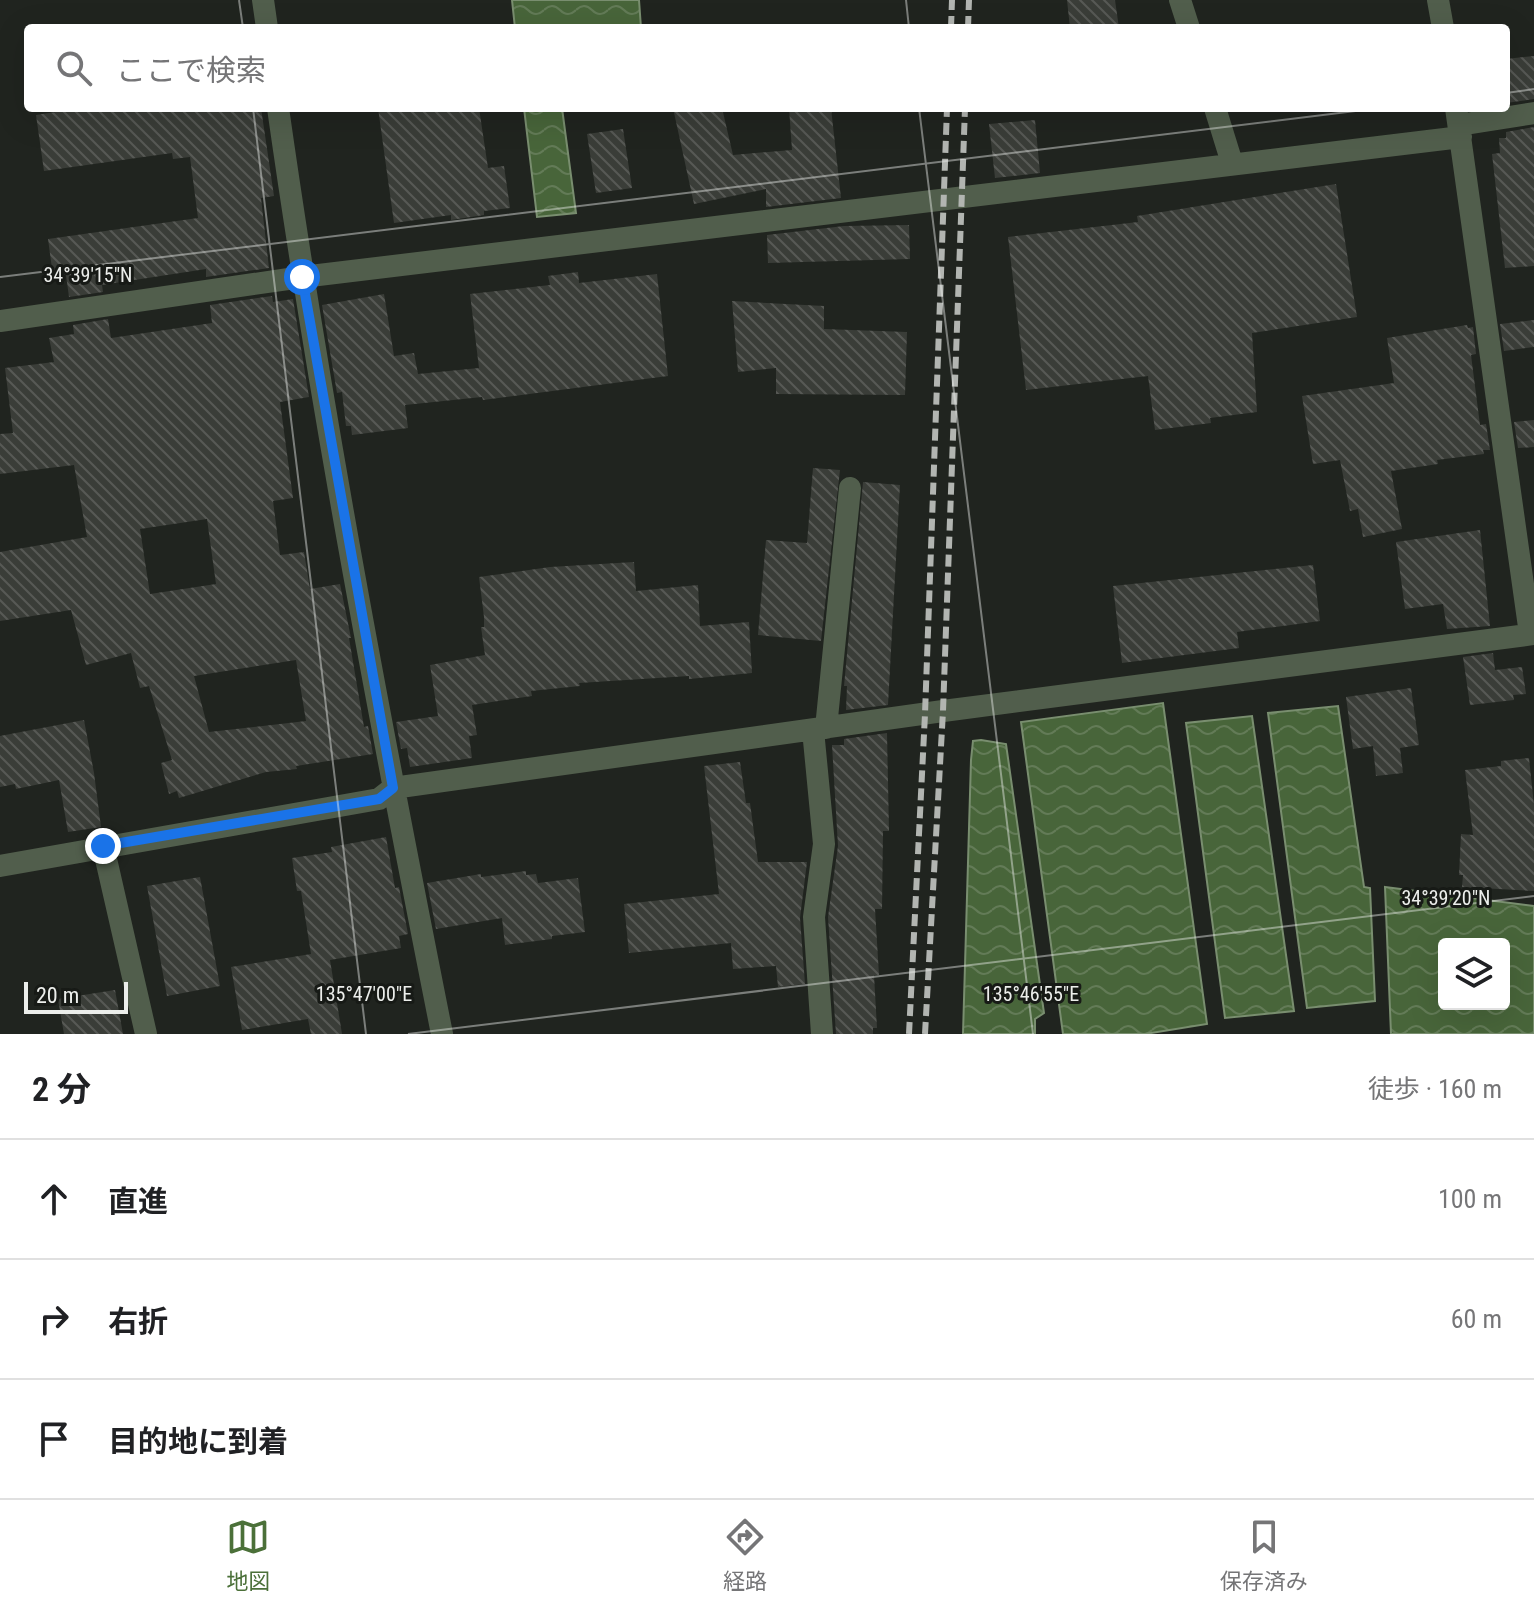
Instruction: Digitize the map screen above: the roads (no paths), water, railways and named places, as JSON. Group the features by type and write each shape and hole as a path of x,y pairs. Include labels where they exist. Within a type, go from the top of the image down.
{"street":[{"path":"263,0 266,24"},
{"path":"1180,0 1188,24"},
{"path":"1438,0 1442,24"},
{"path":"279,112 302,277 393,788 442,1034"},
{"path":"1216,112 1232,163"},
{"path":"0,321 302,277 1232,163 1458,123 1534,113"},
{"path":"0,866 379,799 393,788 1532,634 1458,123"},
{"path":"822,1034 814,917 824,844 819,729 850,488"},
{"path":"103,846 146,1034"}],"water":[{"path":"512,0 639,0 641,24 515,24"},
{"path":"524,112 563,112 576,213 537,217"},
{"path":"1163,703 1207,1024 1145,1034 1063,1034 1021,722"},
{"path":"1338,706 1364,887 1370,888 1375,1001 1307,1008 1268,713"},
{"path":"1252,716 1294,1011 1225,1018 1186,723"},
{"path":"973,741 1006,744 1044,1013 1035,1019 1035,1034 963,1034 971,760"},
{"path":"1385,887 1534,906 1534,1034 1391,1034"}],"railway":[{"path":"951,24 952,0"},
{"path":"968,24 969,0"},
{"path":"909,1034 925,714 947,112"},
{"path":"925,1034 943,711 965,112"}]}
